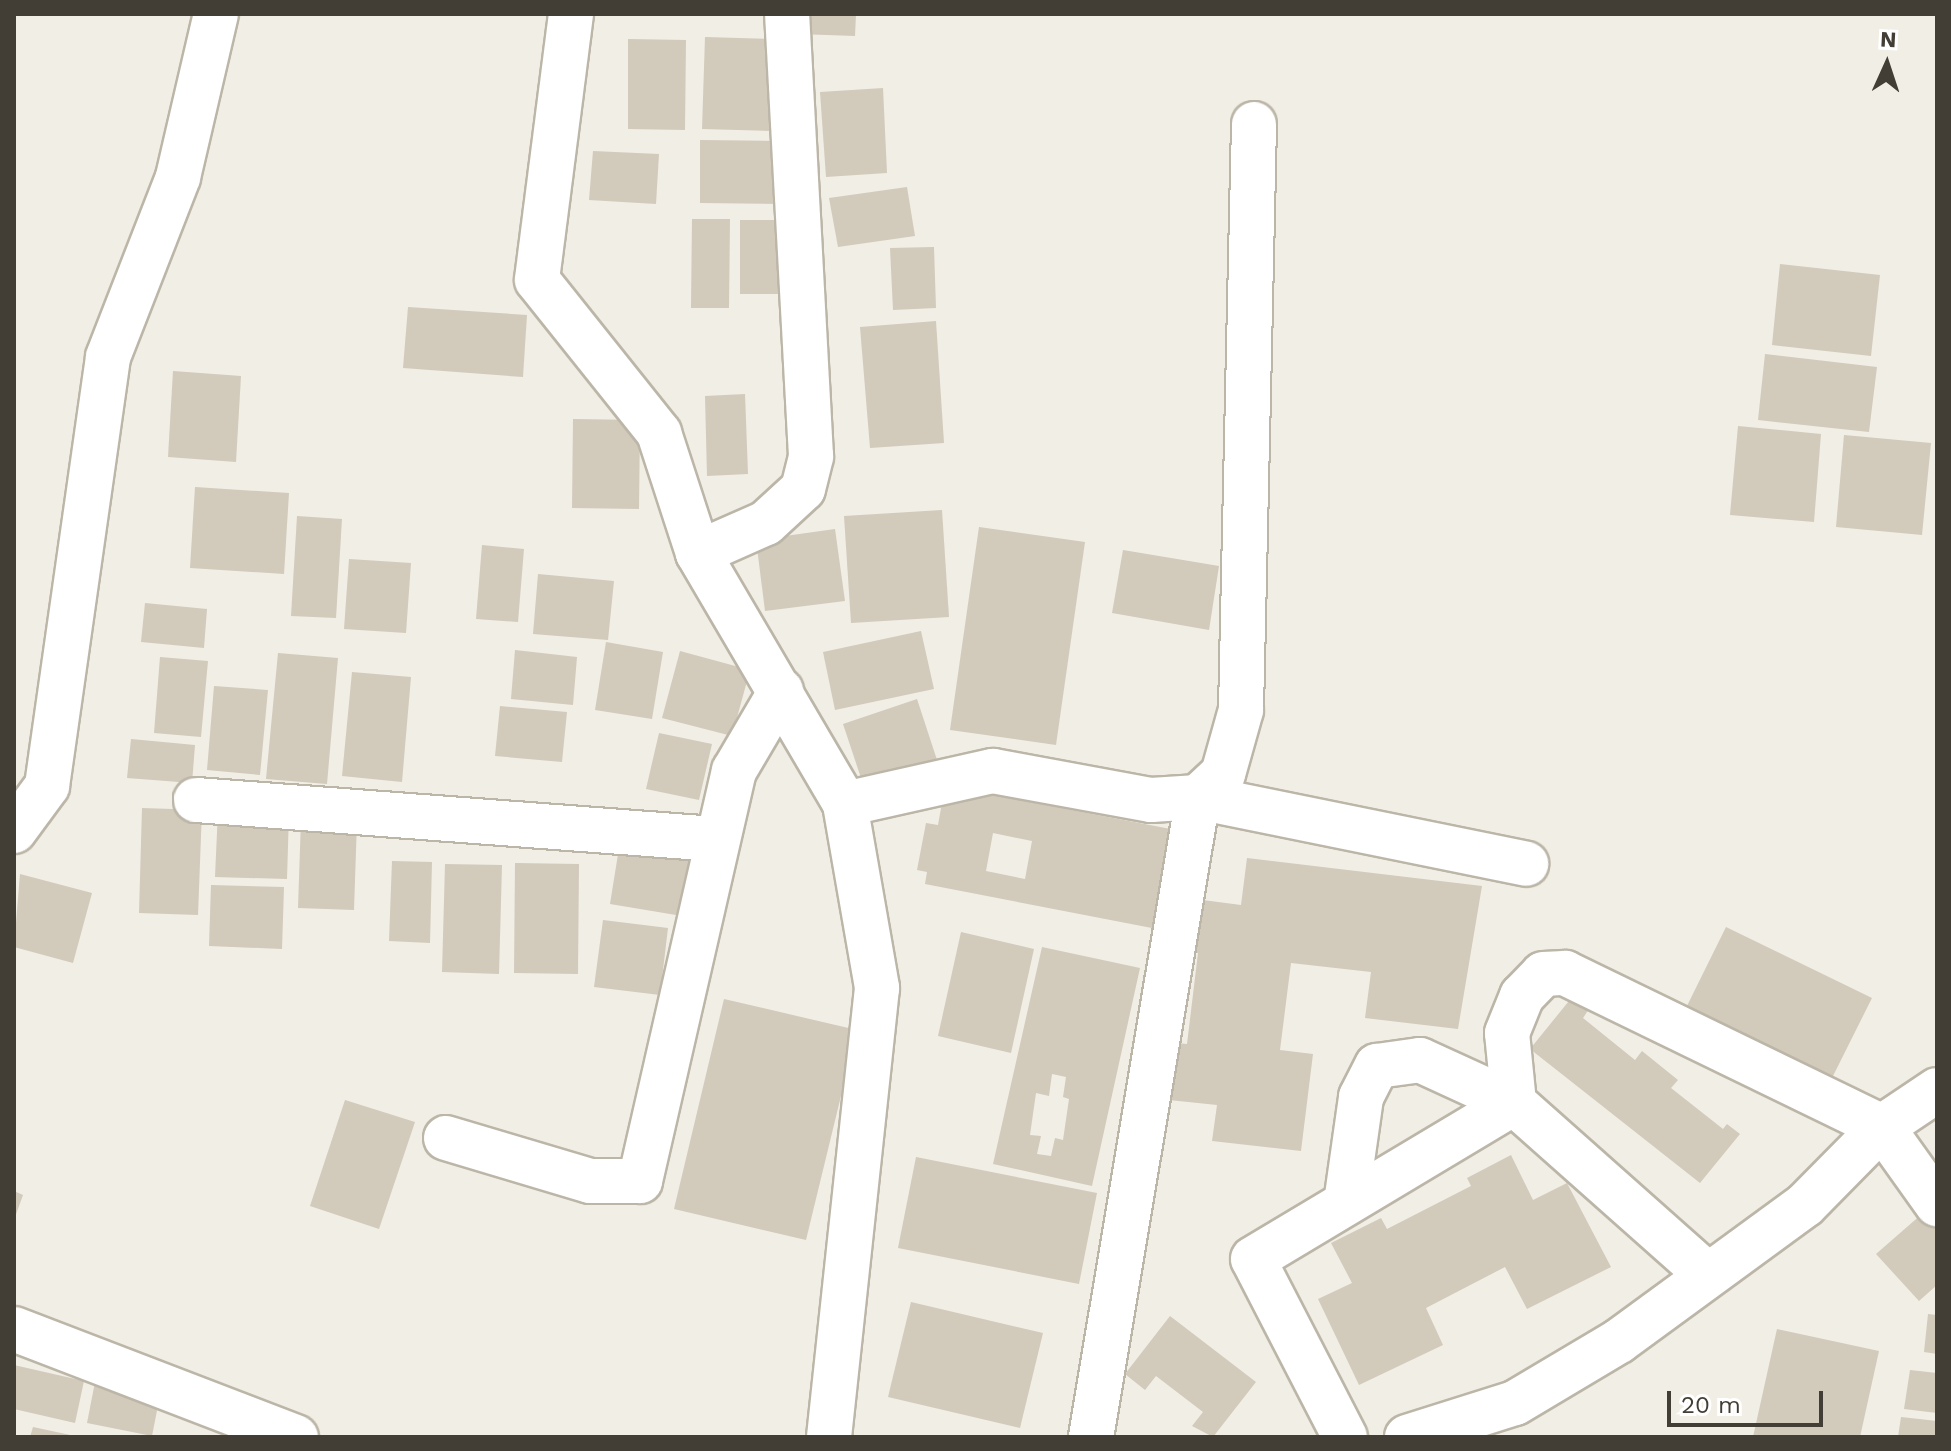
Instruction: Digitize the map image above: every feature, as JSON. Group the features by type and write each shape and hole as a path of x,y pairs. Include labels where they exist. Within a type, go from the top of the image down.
{"street":[{"path":"14,831 47,786 108,357 178,177 216,14"},
{"path":"571,14 537,280 659,433 698,553 845,804 877,988 829,1437"},
{"path":"698,553 766,523 803,489 811,456 787,14"},
{"path":"1091,1437 1198,797 1223,774 1241,710 1254,124"},
{"path":"446,1138 590,1181 640,1181 715,839 734,771 781,691"},
{"path":"845,804 993,771 1151,800 1198,797 1526,864"},
{"path":"196,800 715,839"},
{"path":"1514,1103 1507,1033 1522,996 1543,974 1565,973 1882,1127 1937,1204"},
{"path":"1346,1203 1361,1097 1377,1066 1420,1060 1514,1103 1708,1275"},
{"path":"1407,1437 1515,1403 1708,1275 1805,1205 1882,1127 1937,1090"},
{"path":"1345,1437 1253,1259 1514,1103"},
{"path":"14,1329 296,1437"}],"building":[{"path":"799,14 856,14 855,36 798,34"},
{"path":"705,37 775,39 774,131 702,129"},
{"path":"628,39 686,40 685,130 628,129"},
{"path":"883,88 887,173 826,177 820,92"},
{"path":"700,140 781,141 781,204 700,203"},
{"path":"593,151 659,154 656,204 589,200"},
{"path":"907,187 915,236 838,247 829,198"},
{"path":"692,219 730,219 729,308 691,308"},
{"path":"740,220 791,220 791,294 740,294"},
{"path":"934,247 936,308 893,310 890,248"},
{"path":"1780,264 1880,275 1871,356 1772,345"},
{"path":"408,307 527,315 523,377 403,368"},
{"path":"936,321 944,443 870,448 860,327"},
{"path":"1765,354 1877,367 1869,432 1758,420"},
{"path":"173,371 241,376 236,462 168,457"},
{"path":"745,394 748,474 707,476 705,396"},
{"path":"573,419 640,420 639,509 572,508"},
{"path":"1738,426 1821,434 1814,522 1730,515"},
{"path":"1844,435 1931,443 1922,535 1836,527"},
{"path":"195,487 289,493 284,574 190,568"},
{"path":"942,510 949,617 851,623 844,516"},
{"path":"297,516 342,519 336,618 291,616"},
{"path":"979,527 1085,542 1056,745 950,730"},
{"path":"835,529 845,601 765,611 756,540"},
{"path":"482,545 524,549 518,622 476,619"},
{"path":"1123,550 1219,566 1209,630 1112,613"},
{"path":"349,559 411,563 406,633 344,629"},
{"path":"538,574 614,581 608,640 533,634"},
{"path":"145,603 207,609 204,648 141,642"},
{"path":"921,631 934,689 835,710 823,652"},
{"path":"606,642 663,652 652,719 595,710"},
{"path":"515,650 577,657 573,705 511,699"},
{"path":"680,651 750,670 732,736 662,718"},
{"path":"278,653 338,658 327,784 266,779"},
{"path":"160,657 208,661 201,737 154,733"},
{"path":"352,672 411,677 402,782 342,776"},
{"path":"214,686 268,690 260,775 207,770"},
{"path":"917,699 938,763 864,787 843,724"},
{"path":"500,706 567,712 562,762 495,756"},
{"path":"659,733 712,744 699,800 646,789"},
{"path":"131,739 195,745 192,783 127,778"},
{"path":"945,786 1176,830 1157,929 925,884 927,872 917,870 926,823 938,825","holes":["993,833 1032,841 1025,879 986,871"]},
{"path":"142,808 202,810 198,915 139,913"},
{"path":"218,810 289,813 287,879 215,877"},
{"path":"301,819 357,821 354,910 298,908"},
{"path":"619,848 692,860 682,916 610,904"},
{"path":"1247,858 1482,886 1458,1029 1365,1018 1371,972 1291,963 1280,1050 1313,1054 1301,1151 1212,1141 1217,1105 1169,1100 1176,1043 1187,1044 1198,953 1189,953 1195,899 1241,905"},
{"path":"392,861 432,862 430,943 389,941"},
{"path":"515,863 579,864 578,974 514,973"},
{"path":"445,864 502,865 499,974 442,972"},
{"path":"20,874 92,893 73,963 14,947"},
{"path":"211,885 284,887 282,949 209,946"},
{"path":"603,920 668,928 660,995 594,987"},
{"path":"1726,927 1872,998 1828,1086 1683,1014"},
{"path":"961,932 1034,949 1011,1053 938,1036"},
{"path":"1042,947 1140,968 1092,1186 993,1164","holes":["1052,1074 1066,1077 1063,1097 1069,1099 1063,1140 1055,1138 1051,1156 1037,1154 1041,1136 1030,1135 1036,1093 1049,1096"]},
{"path":"1573,996 1589,1009 1583,1018 1635,1060 1642,1051 1678,1080 1671,1088 1723,1129 1727,1124 1740,1134 1700,1183 1530,1049"},
{"path":"724,999 857,1030 806,1240 674,1209"},
{"path":"345,1100 415,1122 379,1229 310,1206"},
{"path":"1511,1155 1533,1200 1567,1183 1611,1267 1527,1309 1505,1267 1426,1308 1443,1345 1359,1385 1318,1299 1352,1283 1331,1243 1381,1218 1387,1229 1471,1186 1467,1178"},
{"path":"916,1157 1097,1193 1079,1284 898,1248"},
{"path":"14,1191 23,1195 14,1220"},
{"path":"1923,1213 1937,1229 1937,1285 1919,1301 1876,1254"},
{"path":"911,1302 1043,1333 1020,1428 888,1397"},
{"path":"1928,1314 1937,1315 1937,1354 1924,1352"},
{"path":"1170,1316 1256,1382 1213,1437 1192,1426 1203,1412 1156,1376 1145,1390 1125,1374"},
{"path":"1777,1329 1879,1351 1860,1437 1753,1437"},
{"path":"14,1365 84,1381 75,1423 14,1409"},
{"path":"1910,1370 1937,1373 1937,1413 1904,1409"},
{"path":"96,1377 161,1390 152,1436 87,1423"},
{"path":"1901,1417 1937,1421 1937,1437 1898,1437"},
{"path":"33,1427 75,1436 75,1437 30,1437"}]}
